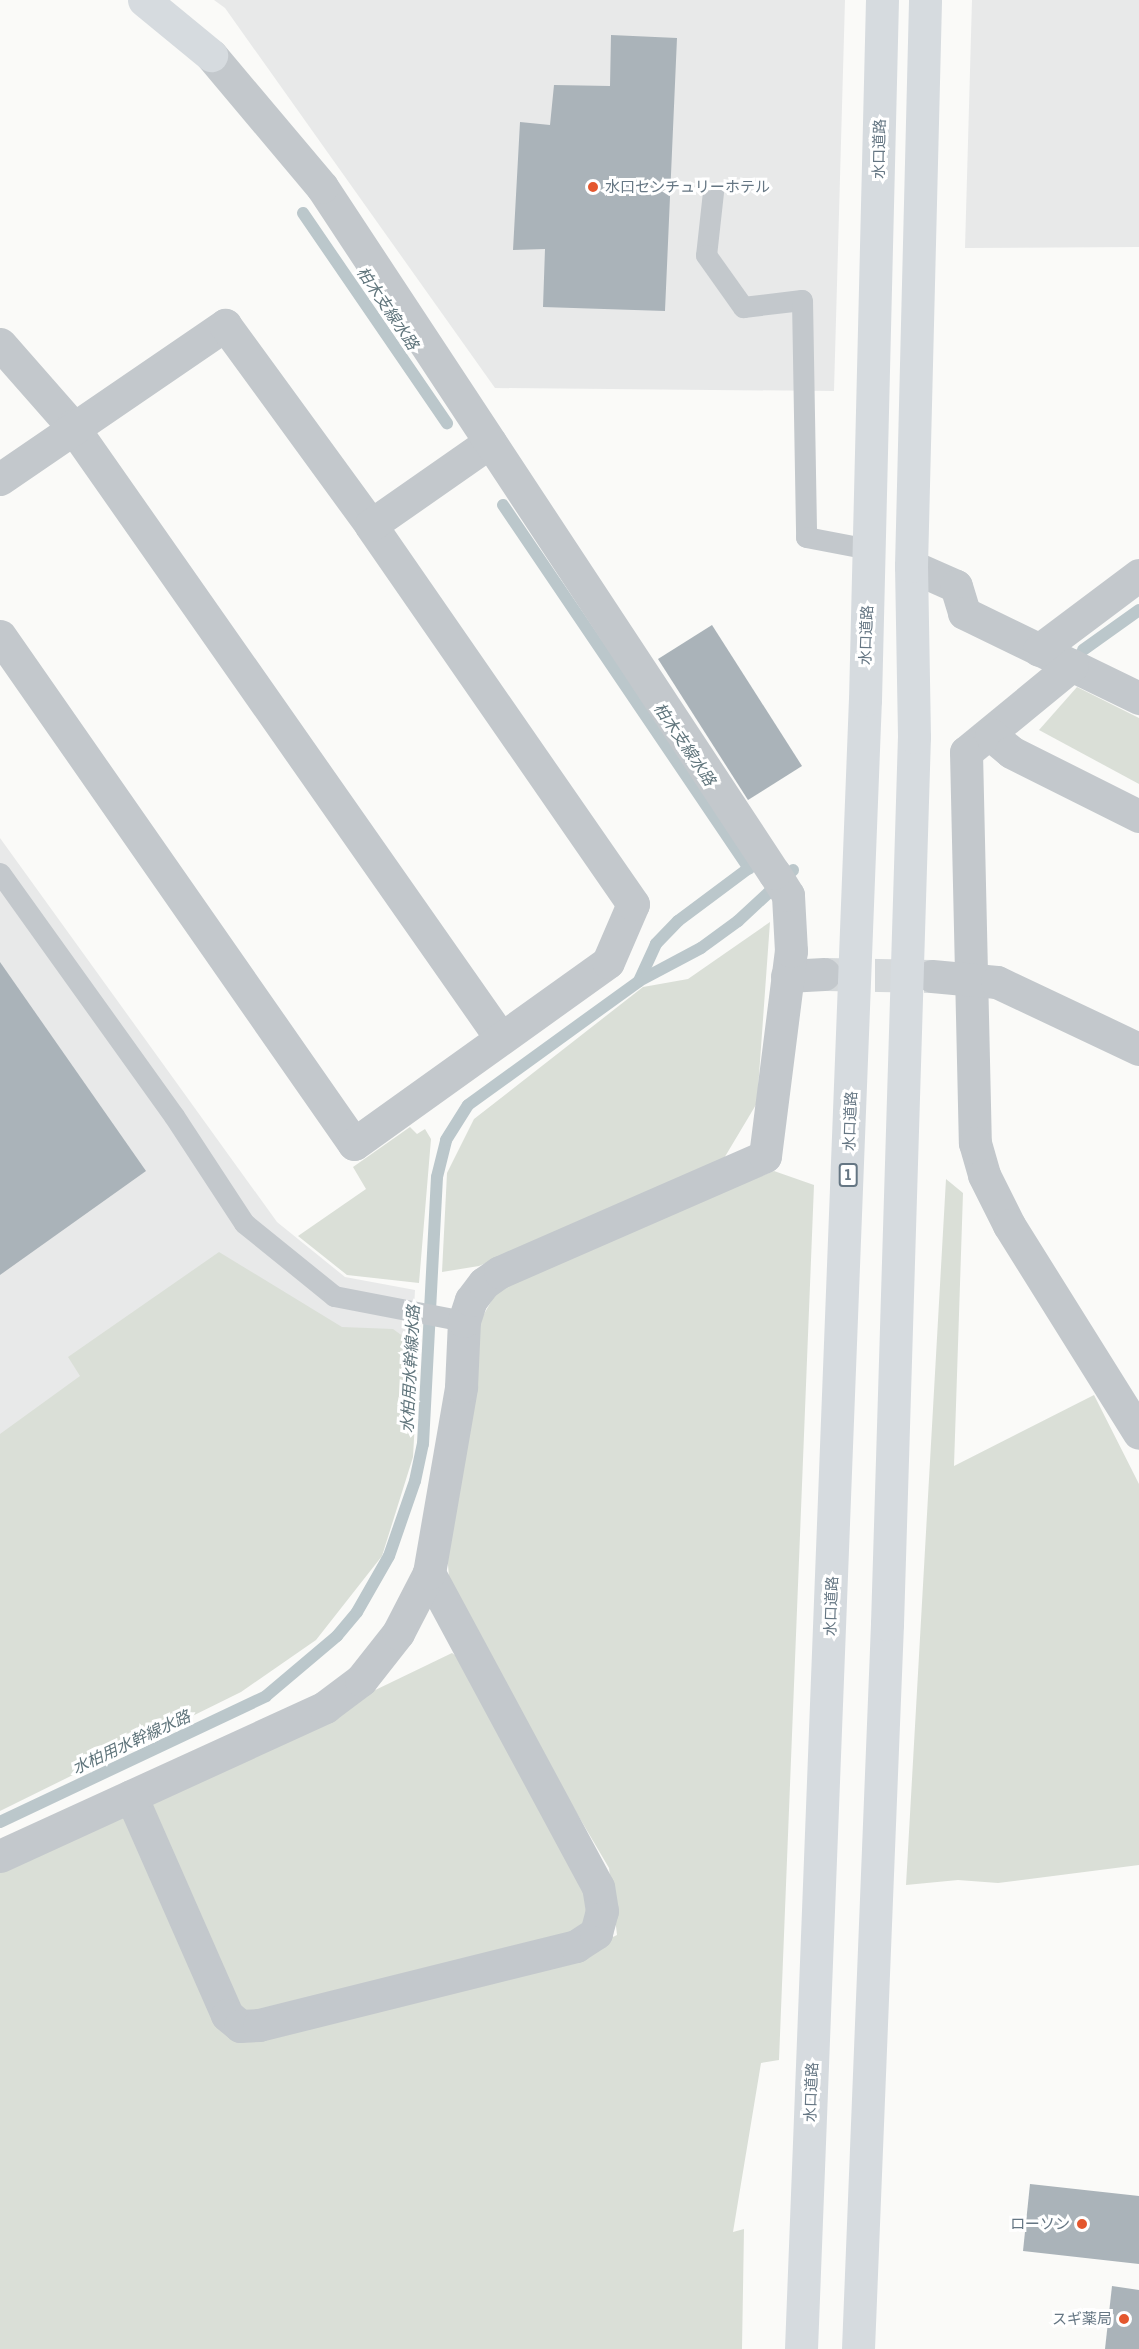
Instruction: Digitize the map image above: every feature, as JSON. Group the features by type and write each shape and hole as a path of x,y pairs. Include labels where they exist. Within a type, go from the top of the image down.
{"main road":[{"path":"144,0 211,54"},
{"name":"水口道路","path":"801,2349 869,549 882,0"},
{"path":"858,2349 887,1612 915,737 911,566 925,0"}],"street":[{"path":"0,1856 325,1707 361,1680 398,1633 429,1573 461,1387 455,1319 484,1283 500,1272 765,1156 791,951 781,884 322,187 211,54"},
{"path":"0,479 72,426 225,325 371,525 633,904 608,962 500,1037 354,1144 0,636"},
{"path":"0,344 72,426 500,1037"},
{"path":"371,525 490,442"},
{"path":"911,566 956,586 964,613 1139,698"},
{"path":"1039,650 1139,575"},
{"path":"1072,665 991,735 966,752 975,1143 984,1175 1009,1225 1139,1433"},
{"path":"991,735 1011,752 1139,816"},
{"path":"787,976 824,974"},
{"path":"932,976 997,982 1139,1049"},
{"path":"131,1796 227,2015 240,2026 259,2025 576,1946 596,1933 602,1911 598,1887 429,1573"}],"lane":[{"path":"713,192 706,255 743,307 802,300 806,537 869,549"},
{"path":"0,873 174,1116 244,1223 334,1296 455,1319"}],"shaded area":[{"path":"214,0 845,0 834,391 495,388 225,8"},
{"path":"972,0 1139,0 1139,247 965,248"},
{"path":"1077,687 1139,718 1139,784 1039,730"},
{"path":"0,838 277,1222 345,1277 415,1290 406,1458 0,1803"},
{"path":"770,922 757,1103 723,1160 479,1266 442,1272 447,1173 474,1119 643,987 688,979"},
{"path":"410,1127 417,1134 425,1129 431,1139 419,1283 347,1275 298,1236 366,1189 353,1167"},
{"path":"774,1171 814,1185 779,2060 761,2063 733,2232 744,2229 742,2349 0,2349 0,1869 129,1810 224,2019 556,1965 617,1935 609,1868 451,1599 447,1554 476,1328 504,1279"},
{"path":"946,1179 963,1193 954,1466 1094,1395 1139,1484 1139,1865 998,1883 958,1880 906,1885"},
{"path":"219,1252 342,1327 393,1329 419,1348 413,1457 382,1556 316,1640 241,1692 0,1811 0,1434 80,1376 68,1357"},
{"path":"452,1653 469,1665 593,1889 590,1931 242,2022 141,1803"}],"building":[{"name":"水口センチュリーホテル","path":"611,35 677,38 665,311 543,307 545,249 513,250 520,122 550,125 554,85 610,86"},
{"path":"712,625 802,766 748,800 658,659"},
{"path":"0,962 146,1171 0,1275"},
{"name":"ローソン","path":"1030,2184 1139,2196 1139,2264 1023,2251"},
{"name":"スギ薬局","path":"1112,2286 1139,2290 1139,2349 1105,2349"}],"waterway":[{"name":"柏木支線水路","path":"303,213 447,423"},
{"name":"柏木支線水路","path":"503,505 749,868 678,921 656,944 639,981"},
{"name":"水柏用水幹線水路","path":"1083,650 1139,610"},
{"name":"水柏用水幹線水路","path":"0,1822 266,1696 337,1636 357,1612 389,1556 415,1481 423,1444 437,1177 446,1140 468,1105 639,981 701,948 738,921 793,870"}],"tunnel":[{"path":"826,974 932,976"}],"place":[{"name":"水口センチュリーホテル","path":"593,187"},
{"name":"ローソン","path":"1082,2224"},
{"name":"スギ薬局","path":"1124,2319"}]}
